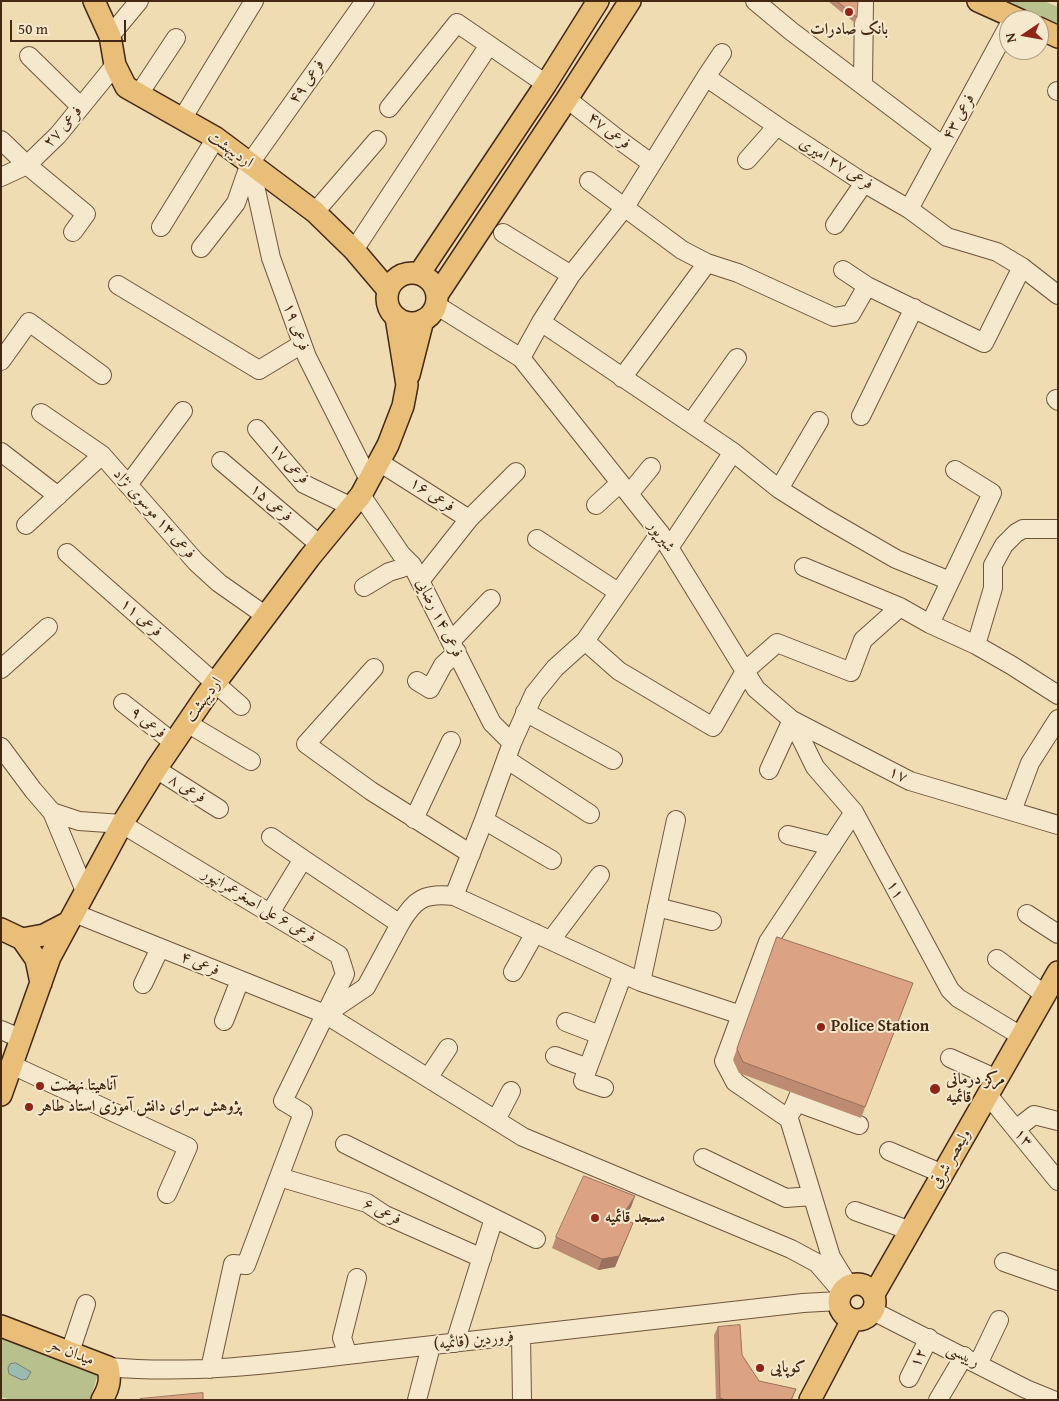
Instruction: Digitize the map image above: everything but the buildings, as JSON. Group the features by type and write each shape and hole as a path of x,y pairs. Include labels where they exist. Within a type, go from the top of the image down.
{"main road":[{"name":"اردیبهشت","path":"1,1095 50,957 122,824 156,769 215,684 361,494 395,429 403,406 407,385 396,317 390,310 387,300 388,290 354,250 316,212 216,138 126,87 115,64 110,36 94,1"},
{"path":"419,274 546,84 598,1"},
{"path":"396,317 404,322 414,323 432,307 630,1"},
{"path":"978,1 999,13"},
{"path":"388,290 392,282 400,276 409,273 419,274 428,279 434,286 432,307 407,385"},
{"path":"22,939 44,935 71,918"},
{"path":"1,929 22,939 36,959 41,983"},
{"name":"ولیعصر شرقی","path":"874,1303 911,1231 1057,974"},
{"path":"862,1284 869,1288 874,1303 867,1318 861,1320 852,1320 844,1315 840,1308 843,1293 862,1284"},
{"path":"810,1400 852,1320"},
{"name":"میدان حر","path":"1,1326 108,1367 111,1378 106,1396"}],"street":[{"path":"110,36 139,1"},
{"path":"182,119 254,1"},
{"name":"فرعی ۴۹","path":"201,248 236,203 250,163 365,1"},
{"path":"755,1 791,31 943,146"},
{"path":"862,84 864,1"},
{"path":"389,108 456,24 546,84"},
{"path":"139,94 176,38"},
{"path":"354,250 489,45"},
{"name":"فرعی ۴۳","path":"909,208 999,47"},
{"path":"521,358 571,275 625,207 722,53"},
{"path":"29,56 81,107"},
{"name":"فرعی ۲۷","path":"1,177 27,165 58,135 115,64"},
{"name":"فرعی ۲۷ امیری","path":"706,77 776,126 864,183 909,208 947,236 997,252 1058,294"},
{"name":"فرعی ۴۷","path":"567,99 651,163"},
{"path":"747,160 776,126"},
{"path":"161,227 216,138"},
{"path":"1,140 27,165 86,214 73,232"},
{"path":"316,212 377,140"},
{"name":"فرعی ۱۹","path":"250,163 272,258 302,344 361,494"},
{"path":"589,181 682,250 706,263 738,273 834,317 851,314 867,286"},
{"path":"835,225 864,183"},
{"path":"503,233 571,275"},
{"path":"622,378 706,263"},
{"path":"843,270 867,286 984,343 1022,268"},
{"path":"118,285 259,370 302,344"},
{"name":"شیرپور","path":"432,307 521,358 665,540 756,689 792,720"},
{"path":"861,416 914,308"},
{"path":"1,361 29,322 102,376"},
{"path":"541,322 733,452 779,489 896,559 950,581"},
{"path":"691,423 737,358"},
{"path":"128,485 183,411"},
{"name":"فرعی ۱‍۳ موسوی نژاد","path":"41,413 102,455 202,567 219,583 266,616"},
{"path":"779,489 819,421"},
{"name":"فرعی ۱۷","path":"256,429 304,484 361,494"},
{"path":"1,452 58,496"},
{"path":"454,896 509,751 534,694 555,668 586,641 618,592 665,540 733,452"},
{"path":"26,526 102,455"},
{"name":"فرعی ۱۵","path":"221,461 320,545"},
{"name":"فرعی ۱۶","path":"379,462 469,519 420,581"},
{"path":"596,505 625,488 651,467"},
{"path":"930,624 992,493 955,470"},
{"path":"469,519 516,472"},
{"name":"فرعی ۱۴ رضایی","path":"361,494 401,554 412,565 492,723 509,751 590,814"},
{"path":"976,645 993,588 993,565 1004,545 1016,532 1023,528 1058,529"},
{"path":"537,539 618,592"},
{"name":"فرعی ۱۱","path":"67,553 241,706"},
{"path":"364,587 389,572 412,565"},
{"path":"804,567 900,607 930,624 976,645 1058,695"},
{"path":"417,681 430,689 454,647 491,599"},
{"path":"586,641 619,671 713,727 745,671 777,643 851,672 863,640 900,607"},
{"path":"1,669 48,627"},
{"path":"374,668 306,744 370,792 471,854"},
{"name":"فرعی ۹","path":"123,703 174,742"},
{"path":"525,712 613,760"},
{"path":"1012,811 1030,763 1058,719"},
{"path":"770,770 792,720"},
{"name":"۱۷","path":"792,720 910,781 1058,825"},
{"name":"۱۱","path":"792,720 815,767 854,812 950,990 958,998 1022,1036"},
{"path":"187,723 251,761"},
{"path":"414,819 451,741"},
{"path":"1,747 52,812 85,891"},
{"name":"فرعی ۸","path":"156,769 219,809"},
{"path":"52,812 79,821 122,824"},
{"path":"843,1293 789,1119 735,1082 724,1061 768,942 854,812"},
{"path":"484,820 552,860"},
{"path":"641,982 676,820"},
{"name":"فرعی ۶ علی اصغرعمرانپور","path":"122,824 339,955 345,974 283,1101 303,1113 279,1177"},
{"path":"788,835 832,846"},
{"path":"271,837 400,924"},
{"path":"270,913 303,859"},
{"path":"513,972 543,936 600,875"},
{"path":"325,1014 366,987 409,909 422,899 438,894 454,896 641,982 741,1015"},
{"path":"657,907 712,921"},
{"path":"1027,914 1058,934"},
{"name":"فرعی ۴","path":"71,918 160,948 325,1014 523,1137 791,1249 817,1264 843,1293"},
{"path":"143,984 160,948"},
{"path":"997,959 1045,995"},
{"path":"604,1088 583,1081 623,974"},
{"path":"224,1021 240,980"},
{"path":"566,1022 600,1035"},
{"path":"1,1030 22,1039"},
{"path":"428,1078 448,1048"},
{"path":"555,1056 588,1068"},
{"path":"950,1058 992,1087"},
{"path":"12,1065 188,1147 167,1194"},
{"path":"789,1119 808,1071 792,1066"},
{"name":"۱۳","path":"992,1087 1016,1129 1058,1180"},
{"path":"496,1120 511,1091"},
{"path":"796,1102 859,1125"},
{"path":"1016,1129 1034,1115 1058,1121"},
{"path":"345,1144 536,1239"},
{"path":"889,1151 943,1174"},
{"path":"703,1158 786,1198 812,1196"},
{"path":"210,1369 233,1264 246,1265 279,1177"},
{"name":"فرعی ۶","path":"279,1177 367,1203 385,1215 482,1258"},
{"path":"855,1211 911,1231"},
{"path":"456,1343 494,1218"},
{"path":"1004,1262 1058,1281"},
{"path":"348,1355 342,1338 357,1278"},
{"name":"فروردین (قائمیه)","path":"108,1367 143,1370 210,1369 431,1346 803,1303 843,1293"},
{"name":"رییسی","path":"874,1303 929,1338 1026,1389 1053,1400"},
{"path":"70,1352 86,1304"},
{"path":"938,1400 971,1360 999,1320"},
{"path":"520,1336 522,1400"},
{"name":"۱۲","path":"909,1378 929,1338"},
{"path":"417,1400 431,1346"}],"green space":[{"path":"1002,1 1044,1 1058,7 1058,26 1049,22 1049,10 1022,10"},
{"path":"1,1336 98,1374 90,1400 12,1400 1,1397"}],"water":[{"path":"16,1363 31,1372 27,1379 22,1380 9,1374 8,1368 10,1364"}],"place":[{"name":"بانک صادرات","path":"849,12"},
{"name":"Police Station","path":"821,1027"},
{"name":"آناهیتا نهضت","path":"40,1086"},
{"name":"مرکز درمانی قائمیه","path":"935,1089"},
{"name":"پژوهش سرای دانش آموزی استاد طاهر","path":"29,1107"},
{"name":"مسجد قائمیه","path":"595,1218"},
{"name":"کوپایی","path":"760,1368"}]}
